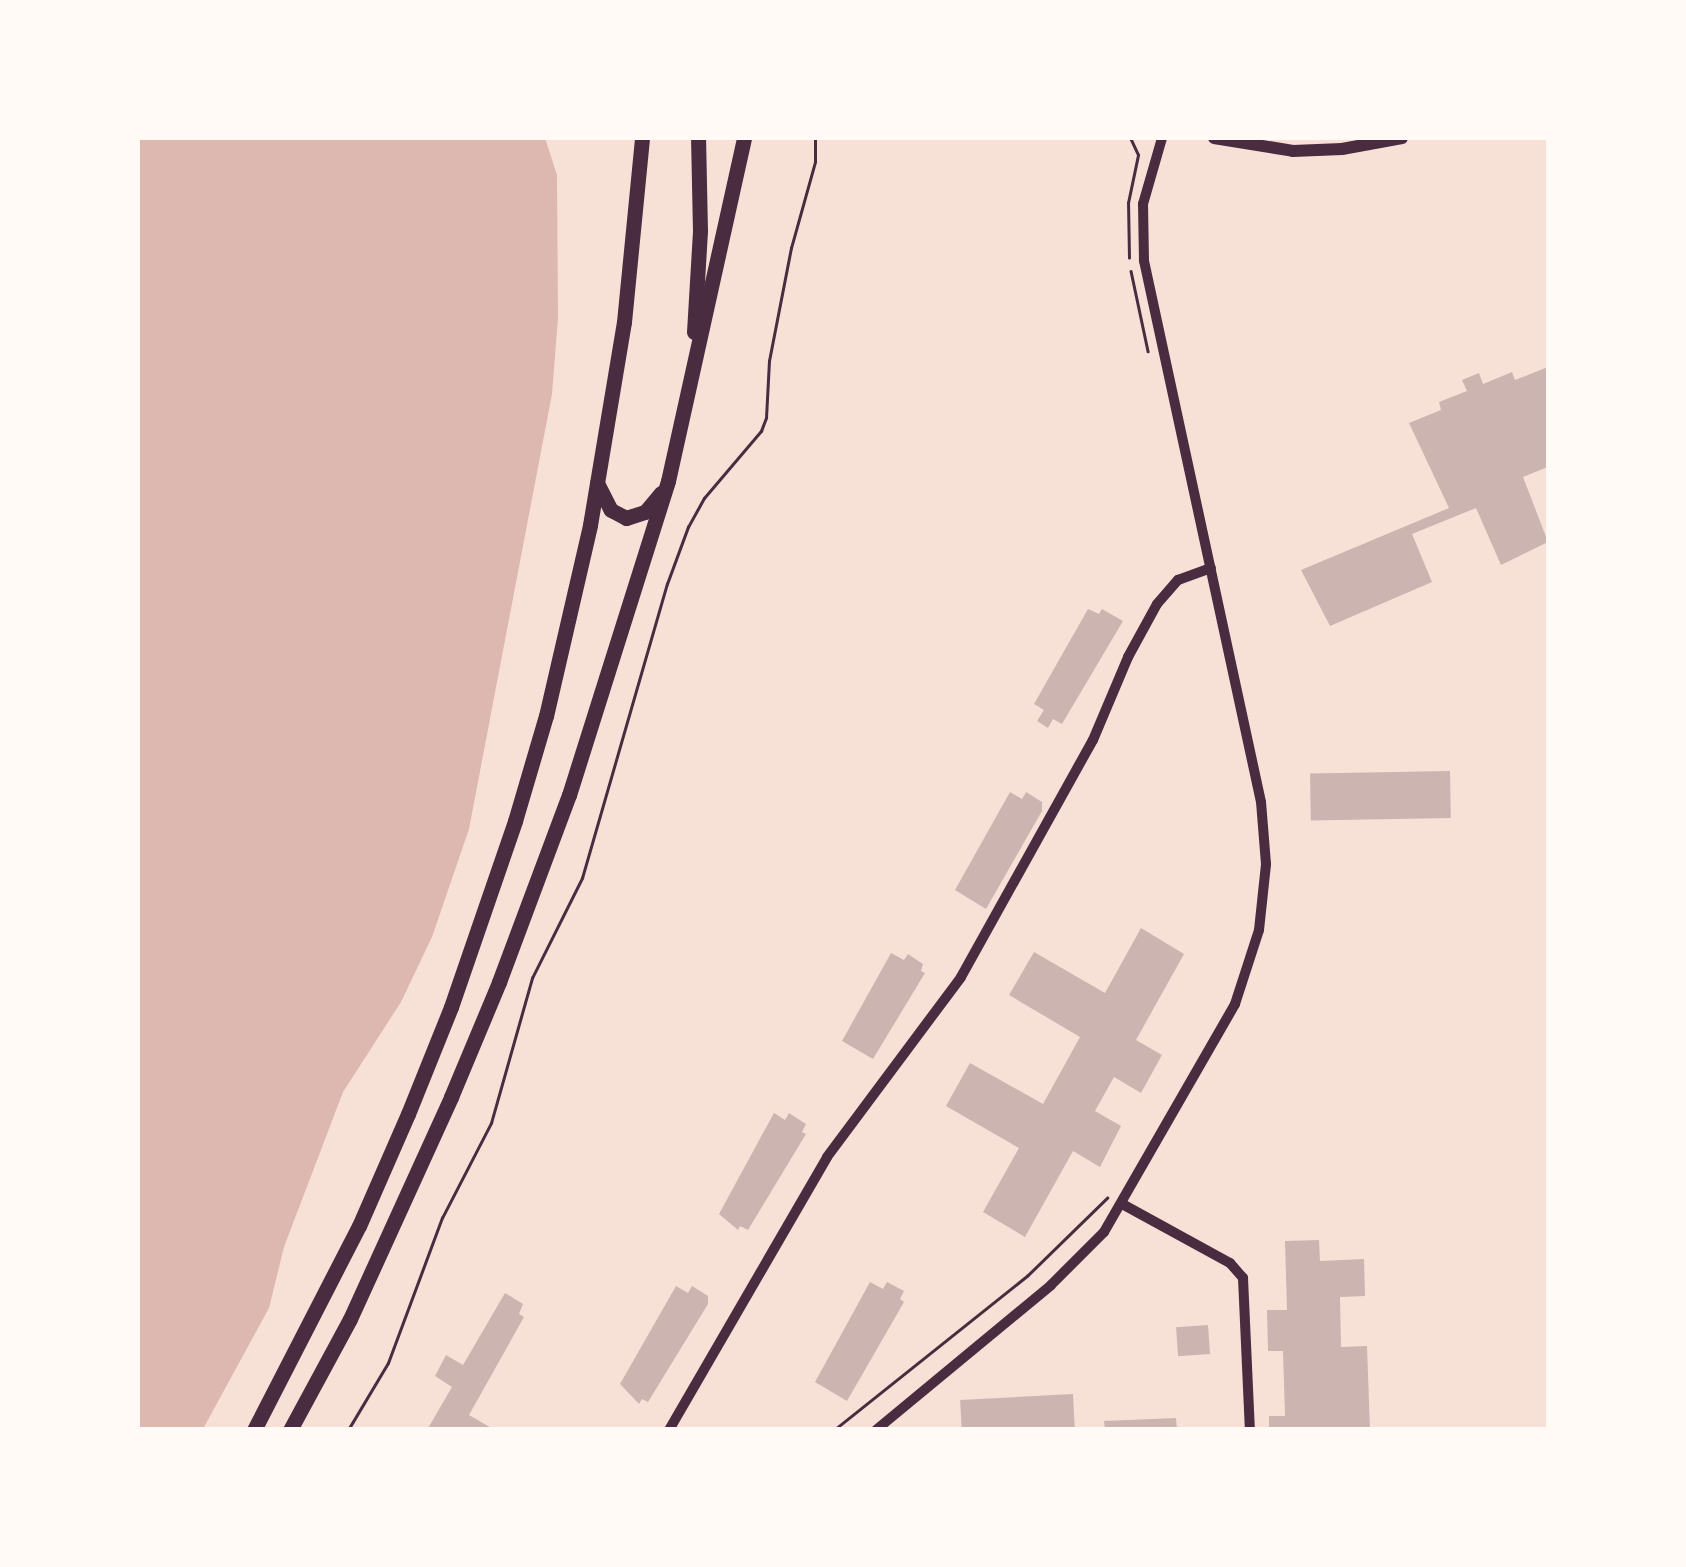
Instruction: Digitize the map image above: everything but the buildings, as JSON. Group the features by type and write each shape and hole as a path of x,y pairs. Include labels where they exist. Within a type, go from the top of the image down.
{"highway":[{"path":"254,1430 359,1226 452,1007 546,716 597,482 624,322 642,138"},
{"path":"681,424 699,271 698,138"},
{"path":"290,1430 350,1319 499,982 585,747 668,481 744,138"},
{"path":"597,482 612,510 626,518 652,506 668,481"}],"street":[{"path":"876,1430 1072,1267 1124,1205 1235,1004 1250,964 1262,913 1264,824 1144,261 1143,204 1162,138"},
{"path":"1214,138 1269,149 1306,151 1402,138"},
{"path":"669,1430 827,1157 961,977 1092,740 1157,604 1178,580 1211,568"},
{"path":"1124,1205 1230,1263 1243,1278 1250,1430"}],"path":[{"path":"348,1430 388,1363 442,1218 491,1123 532,978 582,878 667,584 688,527 704,498 761,431 772,345 815,162 815,138"},
{"path":"1130,138 1138,155 1128,203 1127,244 1148,354"},
{"path":"834,1430 1027,1276 1117,1186"}],"shaded area":[{"path":"138,138 545,138 557,175 558,318 552,394 469,829 432,937 401,1002 343,1092 284,1247 269,1308 203,1429 138,1429"}]}
